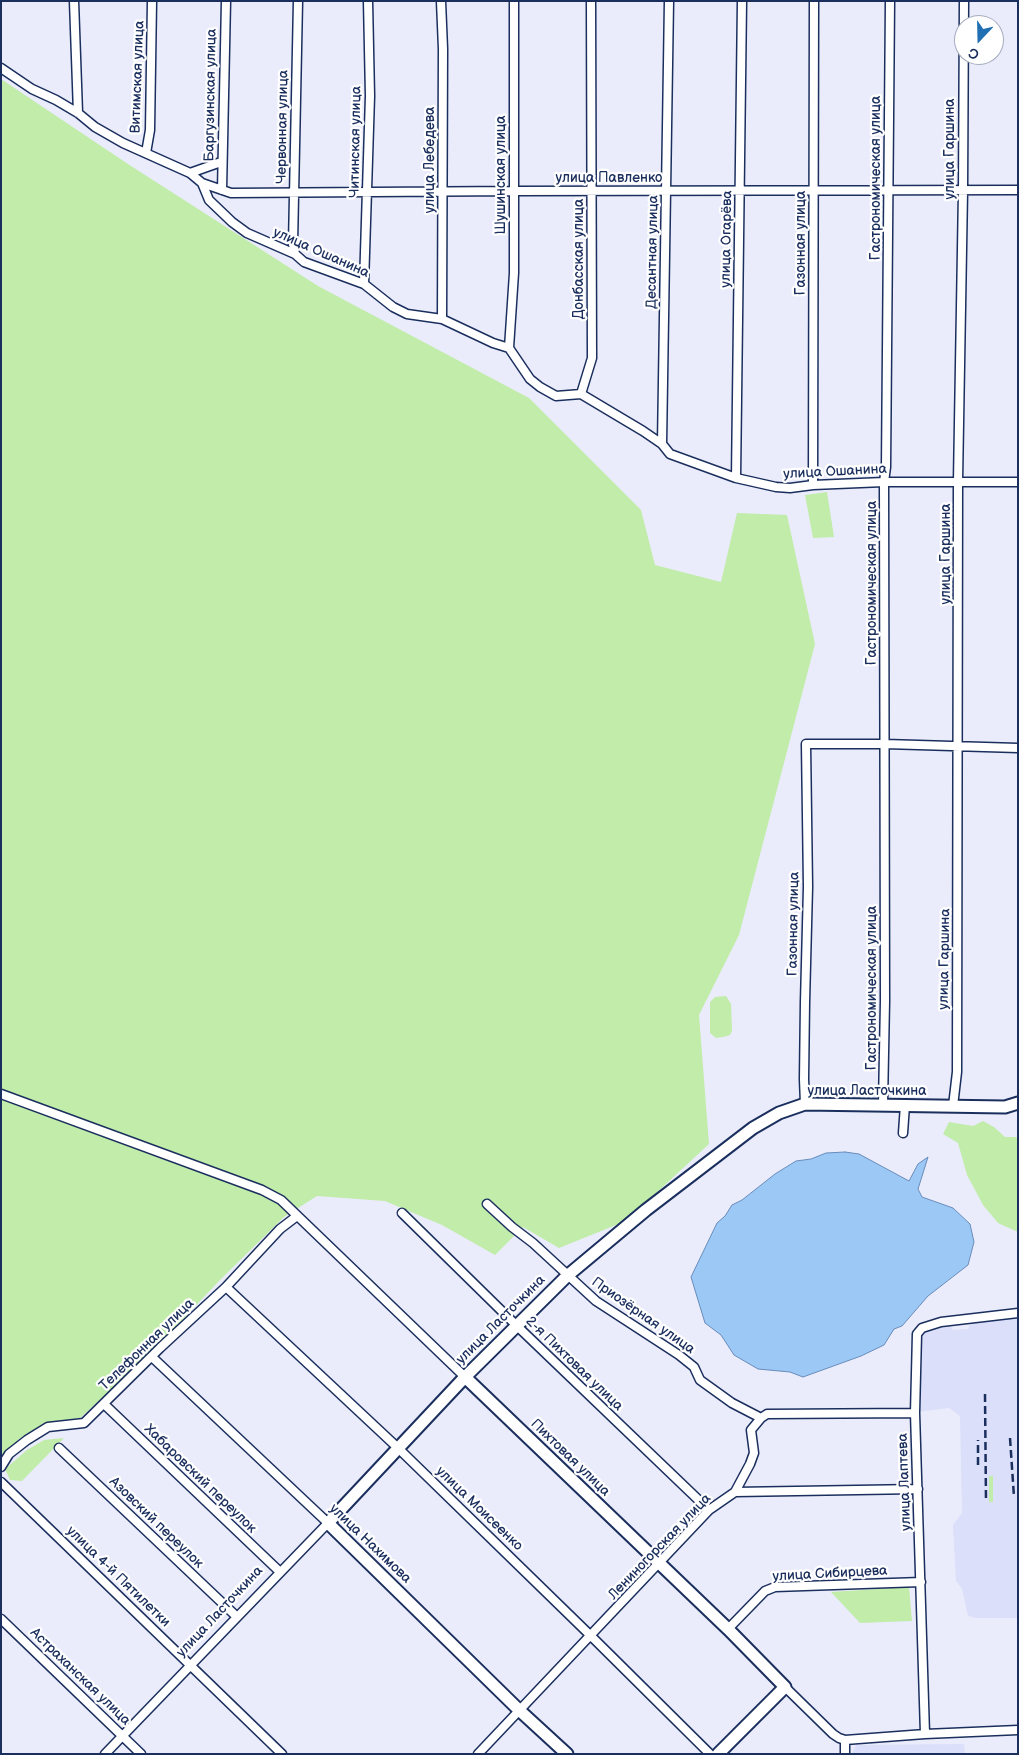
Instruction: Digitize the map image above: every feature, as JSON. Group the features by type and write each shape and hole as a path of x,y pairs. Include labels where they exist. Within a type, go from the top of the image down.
{"street":[{"path":"74,1 78,113"},
{"name":"Витимская улица","path":"146,153 150,130 152,1"},
{"name":"Баргузинская улица","path":"222,190 221,162 226,1"},
{"name":"Червонная улица","path":"295,254 293,244 298,1"},
{"name":"Читинская улица","path":"364,284 370,96 368,1"},
{"name":"улица Лебедева","path":"441,1 443,49 442,319"},
{"name":"Шушинская улица","path":"509,348 514,274 514,1"},
{"name":"Донбасская улица","path":"581,394 592,358 591,1"},
{"name":"Десантная улица","path":"662,444 669,1"},
{"name":"улица Огарёва","path":"736,478 742,1"},
{"name":"Газонная улица","path":"813,485 814,1"},
{"name":"Гастрономическая улица","path":"882,1104 885,1001 884,482 886,467 890,1"},
{"name":"улица Гаршина","path":"953,1106 957,1072 958,481 964,1"},
{"name":"улица Ошанина","path":"1,68 32,89 78,113 94,127 123,143 190,174 202,183 209,200 247,234 295,254 304,262 364,284 393,307 407,314 442,319 493,343 509,348"},
{"path":"190,174 221,162"},
{"name":"улица Павленко","path":"202,183 231,193 1018,190"},
{"path":"509,348 530,379 540,388 556,396 581,394"},
{"name":"улица Ошанина","path":"581,394 644,431 662,444 670,454 736,478 776,487 790,488 813,485 884,482 1018,482"},
{"name":"Газонная улица","path":"805,1104 804,1011 808,888 806,744 885,744"},
{"path":"885,744 1018,748"},
{"name":"Пихтовая улица","path":"1,1094 262,1190 281,1200 658,1564 728,1629 833,1734 845,1740"},
{"name":"улица Ласточкина","path":"105,1754 516,1325 567,1276 646,1210 754,1128 779,1113 805,1104 1005,1106 1018,1103"},
{"path":"903,1134 904,1105"},
{"name":"Приозёрная улица","path":"487,1204 512,1227 533,1242 567,1276 596,1301 679,1355 694,1367 700,1380 724,1397 761,1418"},
{"name":"2-я Пихтовая улица","path":"402,1213 709,1510"},
{"name":"Телефонная улица","path":"1,1467 10,1454 27,1440 48,1427 84,1423 226,1287 280,1229 297,1216"},
{"name":"улица Моисеенко","path":"226,1287 398,1448 710,1754"},
{"name":"улица Лаптева","path":"924,1734 915,1413 917,1334 922,1328 941,1322 1018,1313"},
{"name":"улица Нахимова","path":"152,1357 328,1523 519,1710 567,1754"},
{"name":"Хабаровский переулок","path":"104,1404 279,1571"},
{"path":"915,1413 767,1414 751,1430 754,1454 735,1492 918,1489"},
{"name":"Азовский переулок","path":"59,1448 236,1616"},
{"name":"улица 4-й Пятилетки","path":"1,1482 282,1754"},
{"name":"Лениногорская улица","path":"478,1754 709,1510 735,1492"},
{"name":"улица Сибирцева","path":"728,1629 765,1591 775,1587 921,1582"},
{"name":"Астраханская улица","path":"1,1619 141,1754"},
{"path":"718,1754 785,1687"},
{"path":"845,1754 845,1740 1018,1730"}],"shaded area":[{"path":"1018,1315 1018,1618 977,1618 968,1616 962,1589 956,1581 953,1525 962,1513 960,1416 949,1408 916,1412 914,1332 916,1327 947,1324 951,1326 952,1330 968,1329 971,1322"},
{"path":"964,1744 965,1754 852,1754 856,1745"}],"green space":[{"path":"1,79 128,164 318,286 529,398 641,510 655,565 721,582 737,513 787,515 815,644 739,935 699,1015 709,1144 626,1221 559,1248 523,1227 495,1255 442,1225 385,1201 317,1196 284,1217 219,1281 153,1351 80,1418 40,1426 19,1439 1,1457"},
{"path":"827,492 834,537 813,538 805,495"},
{"path":"726,996 731,1004 732,1031 730,1035 716,1038 710,1033 710,1002 715,997"},
{"path":"983,1121 994,1127 1005,1137 1018,1138 1018,1232 998,1223 983,1205 967,1175 958,1143 943,1134 949,1122 973,1126"},
{"path":"64,1438 22,1481 10,1480 5,1469 27,1450 44,1440"},
{"path":"989,1476 993,1476 993,1502 989,1502"},
{"path":"909,1587 912,1621 860,1623 831,1592"}],"water":[{"path":"845,1152 859,1154 909,1181 918,1164 928,1157 918,1189 922,1197 953,1208 970,1224 974,1242 968,1265 928,1296 902,1326 894,1329 884,1345 861,1356 803,1377 790,1372 758,1369 734,1355 721,1335 705,1323 691,1277 717,1223 725,1216 732,1205 742,1200 775,1174 796,1161 811,1159 826,1153"}],"railway":[{"path":"985,1394 986,1502"},
{"path":"1010,1438 1014,1497"},
{"path":"978,1440 978,1465"}]}
